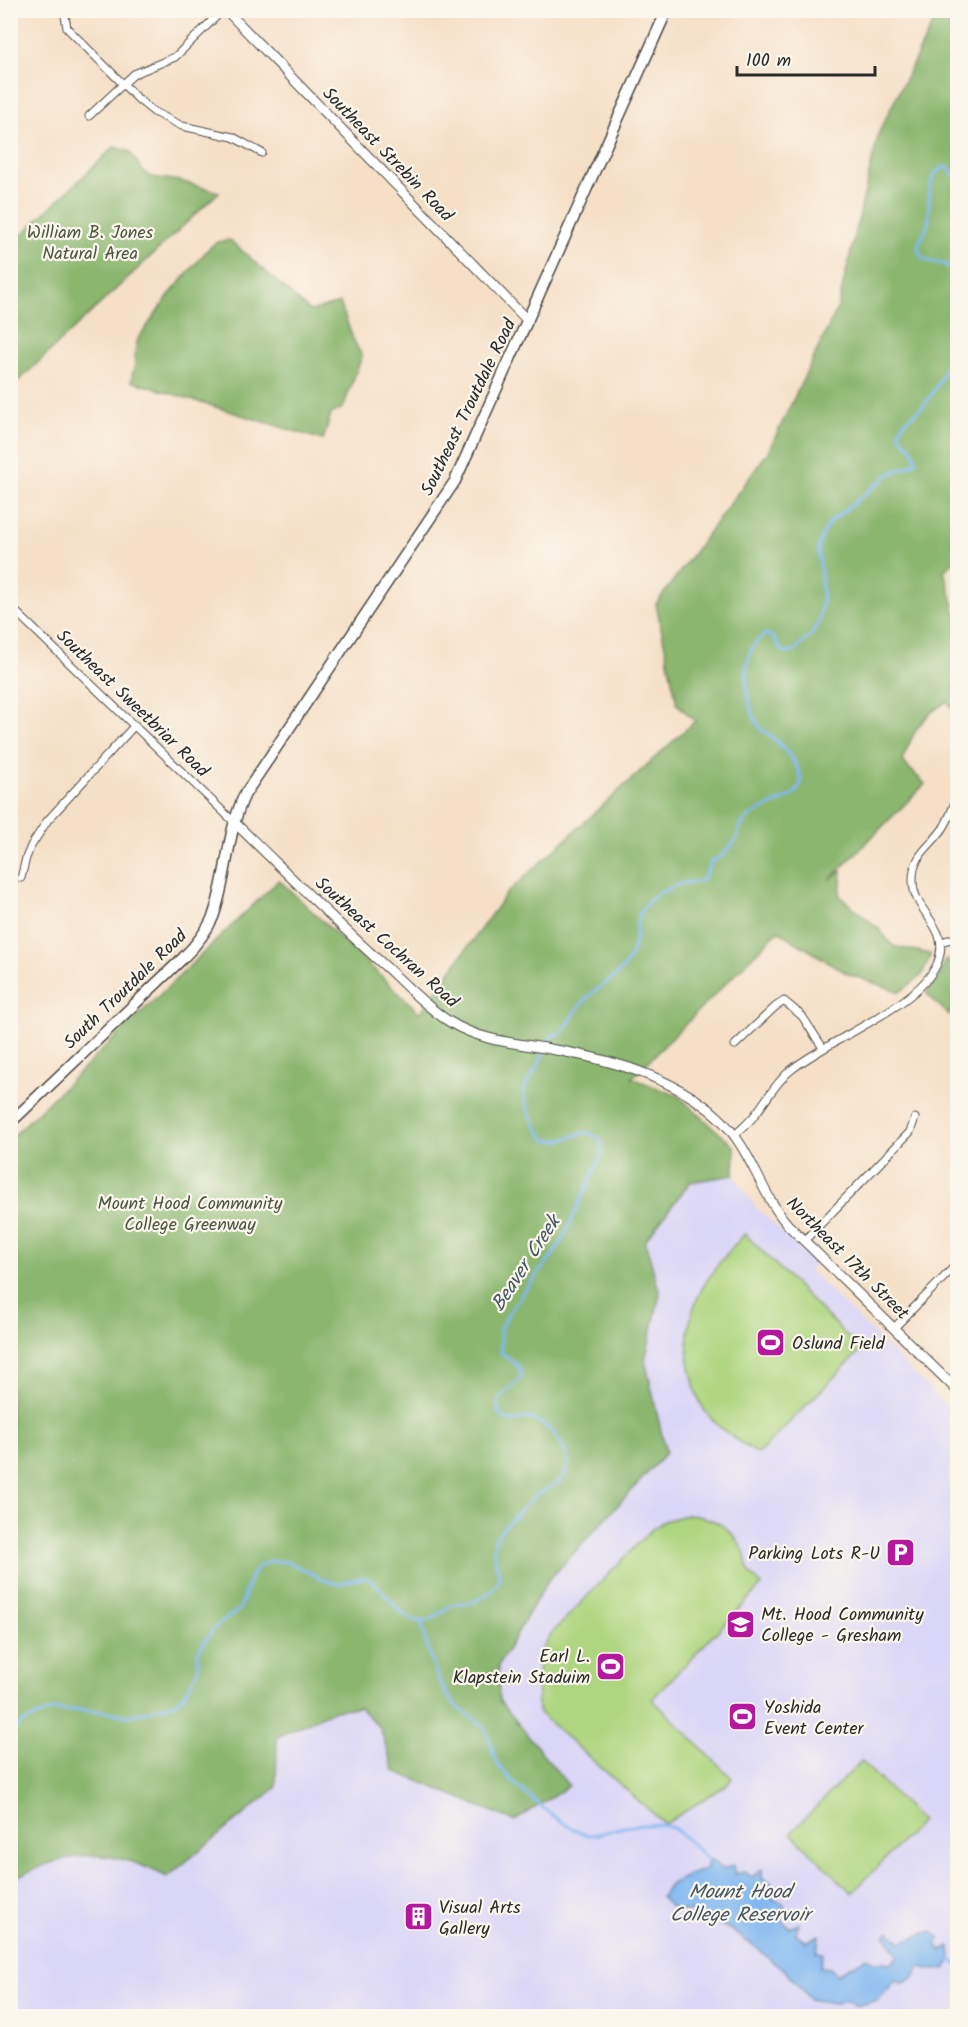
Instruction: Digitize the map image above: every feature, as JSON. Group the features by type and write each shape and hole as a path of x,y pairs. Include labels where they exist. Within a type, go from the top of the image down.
{"main road":[{"name":"Southeast Troutdale Road","path":"234,822 245,795 258,774 447,494 462,468 667,10"},
{"name":"South Troutdale Road","path":"10,1123 198,942 212,917 234,822"}],"street":[{"path":"89,116 134,74 175,57 224,10"},
{"name":"Southeast Strebin Road","path":"224,10 528,321"},
{"path":"64,13 67,28 139,100 167,120 182,126 233,137 262,153"},
{"name":"Southeast Sweetbriar Road","path":"10,606 234,822"},
{"path":"21,878 31,846 47,821 135,725"},
{"path":"735,1135 757,1113 780,1080 791,1070 823,1048 875,1018 919,987 930,975 937,964 941,942 938,931 917,899 913,883 914,871 925,848 943,829 957,794"},
{"name":"Southeast Cochran Road","path":"234,822 372,955 450,1022 490,1039 576,1054 645,1075"},
{"path":"941,942 957,937"},
{"path":"735,1045 784,1001 802,1016 823,1048"},
{"name":"Northeast 17th Street","path":"645,1075 694,1098 735,1135 773,1207 804,1241 957,1391"},
{"path":"804,1241 910,1132 915,1118"},
{"path":"894,1328 957,1263"}],"shaded area":[{"name":"Mt. Hood Community College - Gresham","path":"734,1175 754,1205 815,1264 809,1270 957,1416 957,2016 11,2016 11,1880 56,1860 91,1855 128,1860 167,1876 276,1788 277,1737 335,1710 359,1707 380,1728 394,1771 568,1786 499,1700 498,1666 547,1582 666,1453 645,1360 660,1294 645,1241 690,1182"}],"green space":[{"name":"Mount Hood Community College Greenway","path":"939,11 957,11 958,557 944,571 957,617 958,690 955,696 957,721 948,701 930,713 919,726 902,761 925,784 829,880 842,870 840,896 878,928 893,946 931,954 922,975 900,992 848,974 778,931 632,1078 678,1096 735,1147 734,1175 690,1182 645,1241 660,1294 645,1360 666,1453 547,1582 498,1666 499,1700 569,1786 515,1821 394,1771 380,1728 359,1707 335,1710 277,1737 276,1788 167,1877 126,1860 107,1856 89,1856 52,1863 11,1880 11,1138 279,880 420,1013 506,894 695,721 677,704 656,604 768,452 838,307 879,132"},
{"name":"William B. Jones Natural Area","path":"114,147 129,151 143,171 151,177 180,181 219,192 11,388 11,379 16,364 11,362 11,245"},
{"path":"230,240 310,311 340,303 362,356 343,408 331,414 323,440 131,381 138,339 170,294 209,248 217,242"},
{"path":"946,959 957,970 957,1006 949,1015 926,993 939,976"},
{"name":"Oslund Field","path":"745,1234 861,1350 758,1454 722,1429 705,1411 695,1387 688,1351 688,1331 698,1296 719,1264"},
{"name":"Earl L. Klapstein Staduim","path":"686,1515 705,1518 728,1530 744,1552 750,1573 762,1585 652,1699 732,1778 728,1784 665,1824 538,1712 538,1672 541,1653 550,1635 651,1530 664,1521"},
{"path":"861,1761 922,1821 852,1893 791,1833"}],"water":[{"name":"Mount Hood College Reservoir","path":"710,1859 723,1869 734,1865 735,1874 745,1872 752,1877 762,1869 762,1878 772,1884 773,1899 783,1903 786,1911 779,1917 790,1928 799,1924 796,1933 805,1942 819,1935 817,1952 823,1953 820,1967 830,1968 837,1975 866,1957 875,1963 882,1961 890,1964 898,1956 885,1936 889,1931 901,1942 932,1931 940,1937 936,1944 942,1951 950,1947 951,1959 945,1969 934,1970 920,1967 914,1977 902,1984 896,1980 878,2000 856,2006 847,2000 835,2003 810,1999 783,1968 729,1929 699,1913 674,1910 661,1897 671,1884 707,1869 707,1862"}],"waterway":[{"name":"Beaver Creek","path":"958,180 948,167 940,169 935,174 931,181 928,224 918,246 923,258 944,264 954,273 958,283"},
{"name":"Beaver Creek","path":"10,1735 20,1724 52,1710 101,1711 129,1716 175,1703 183,1696 196,1675 198,1652 205,1641 214,1628 240,1609 250,1579 257,1568 271,1561 288,1562 337,1584 365,1577 378,1586 405,1615 424,1622 455,1604 475,1601 490,1592 497,1584 499,1570 494,1555 497,1536 533,1498 560,1481 568,1465 564,1449 548,1428 533,1419 509,1420 503,1417 497,1409 500,1398 522,1376 518,1366 501,1352 500,1328 522,1293 563,1239 602,1153 601,1141 590,1133 581,1133 567,1139 546,1140 529,1113 524,1098 525,1087 537,1068 550,1038 555,1034 561,1034 585,1000 615,976 629,960 634,948 638,919 647,903 671,887 703,879 712,861 721,857 737,839 740,827 747,818 791,796 798,789 801,780 795,764 777,742 762,730 751,708 746,679 751,652 757,641 766,634 774,638 780,649 787,653 793,652 812,634 819,621 823,599 818,546 828,524 891,473 916,461 914,452 899,433 903,425 923,406 937,386 951,353 958,318"},
{"path":"422,1623 434,1668 447,1695 457,1707 481,1724 487,1733 499,1766 541,1806 568,1826 589,1835 636,1826 671,1827 711,1864"},
{"path":"949,1959 958,1965"}],"place":[{"name":"Oslund Field","path":"771,1343"},
{"name":"Parking Lots R-U","path":"901,1553"},
{"name":"Mt. Hood Community College - Gresham","path":"740,1624"},
{"name":"Earl L. Klapstein Staduim","path":"611,1666"},
{"name":"Yoshida Event Center","path":"743,1717"},
{"name":"Visual Arts Gallery","path":"418,1917"}]}
